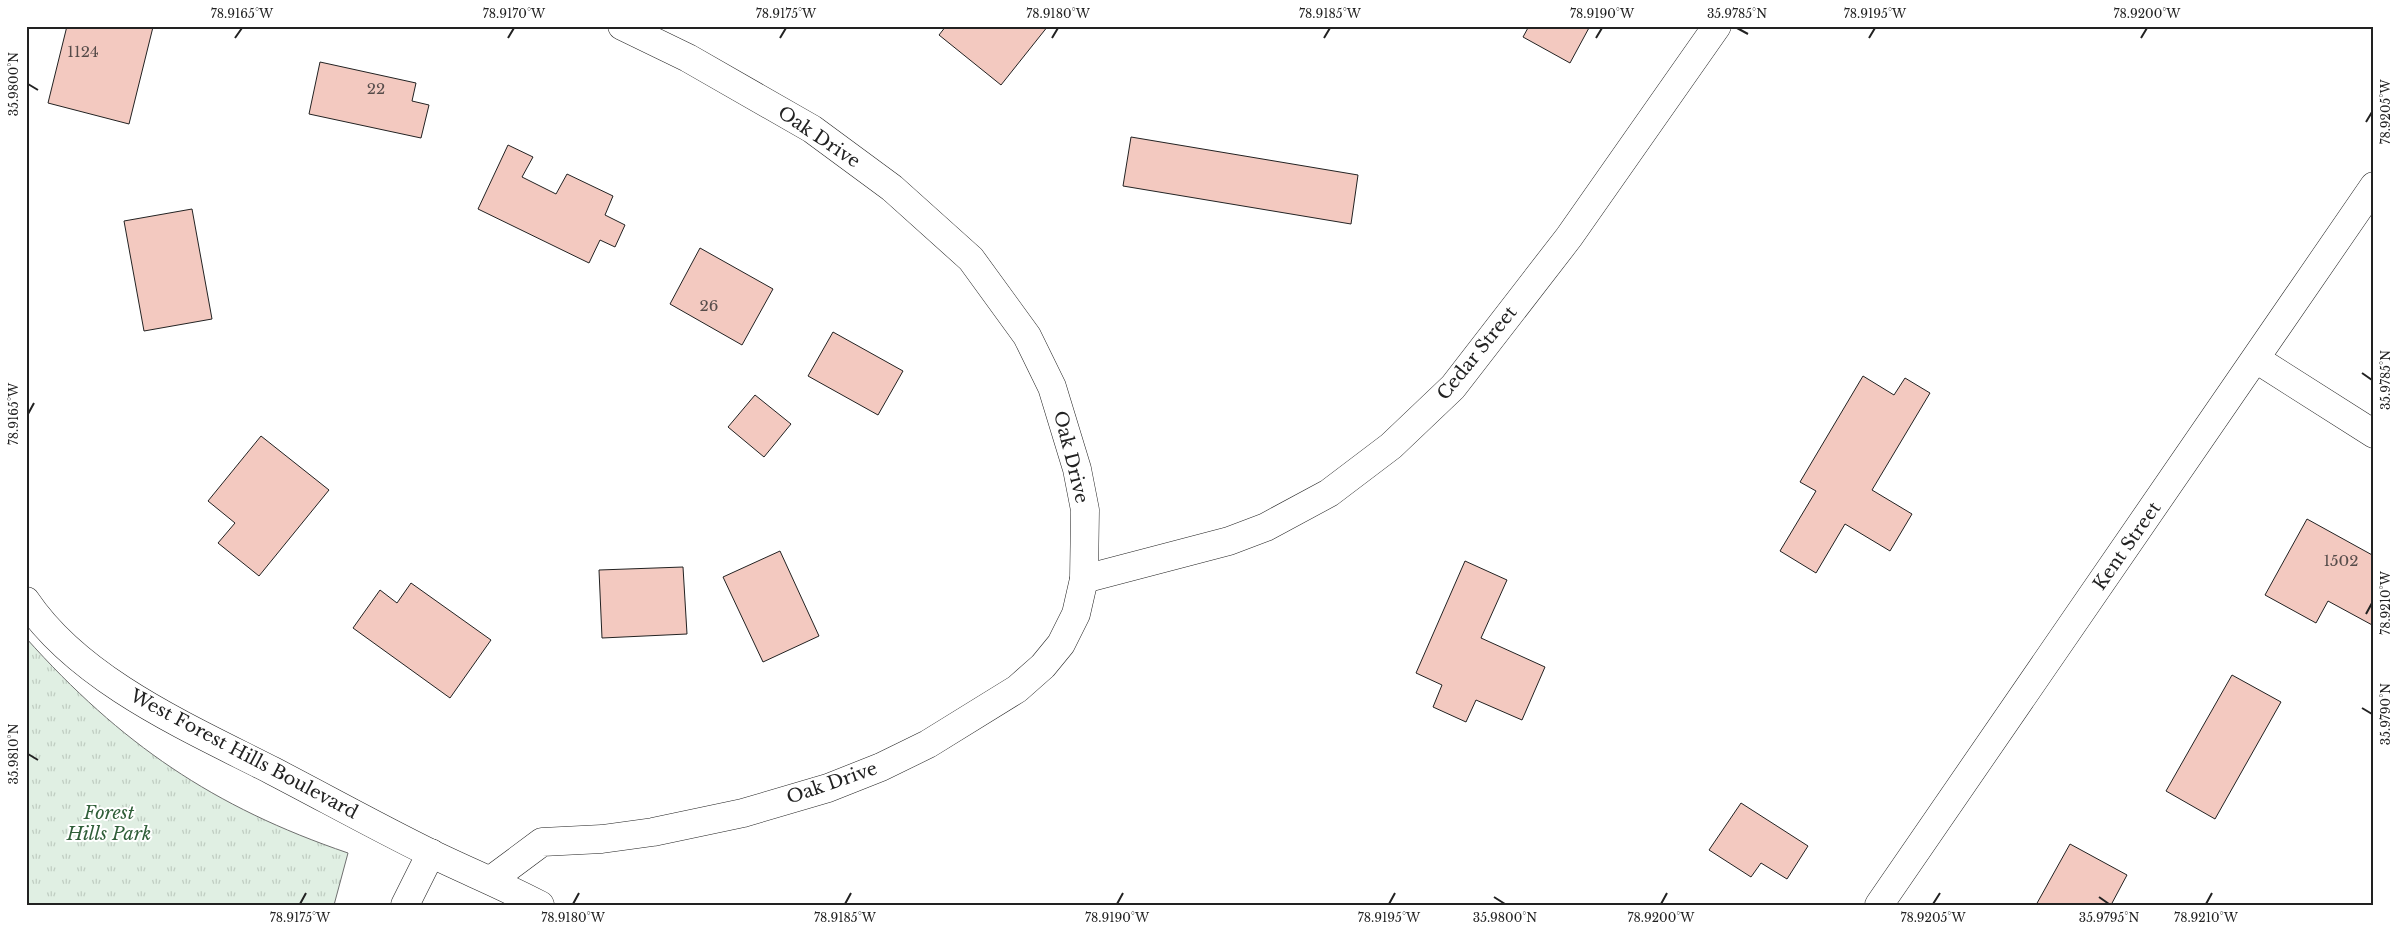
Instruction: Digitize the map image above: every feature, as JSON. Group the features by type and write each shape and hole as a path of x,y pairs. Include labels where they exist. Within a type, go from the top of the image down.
{"street":[{"name":"Oak Drive","path":"491,880 542,842 602,840 653,832 742,813 828,788 881,767 928,744 1016,689 1043,666 1061,644 1076,614 1084,579 1084,510 1077,468 1052,387 1027,336 971,259 892,188 812,129 688,58 622,26"},
{"name":"Cedar Street","path":"1084,579 1229,541 1266,527 1329,493 1391,446 1453,387 1569,237 1717,26"},
{"name":"Kent Street","path":"1879,905 2374,186"},
{"path":"2256,359 2374,434"},
{"name":"West Forest Hills Boulevard","path":"26,601 53,633 76,655 121,688 189,728 431,853 540,905"},
{"path":"405,905 431,853"}],"green space":[{"name":"Forest Hills Park","path":"26,638 97,710 172,768 212,793 254,815 299,835 348,853 334,905 26,905"}],"building":[{"path":"67,26 153,27 129,124 48,103"},
{"path":"946,26 1048,26 1001,85 939,35"},
{"path":"1529,26 1590,26 1570,63 1523,37"},
{"path":"320,62 416,83 412,101 429,105 421,138 309,114"},
{"path":"1131,137 1358,175 1351,224 1123,186"},
{"path":"508,145 533,157 522,177 556,194 567,174 613,196 605,215 625,225 615,247 600,240 589,263 478,209"},
{"path":"192,209 212,319 144,331 124,221"},
{"path":"700,248 773,289 742,345 670,304"},
{"path":"833,332 903,371 878,415 808,376"},
{"path":"1863,376 1894,395 1905,378 1930,393 1872,490 1912,514 1890,551 1845,524 1816,573 1780,551 1816,491 1800,482"},
{"path":"755,395 791,424 764,457 728,427"},
{"path":"261,436 329,490 259,576 218,543 235,523 208,501"},
{"path":"2307,519 2374,556 2374,626 2328,601 2316,623 2265,595"},
{"path":"780,551 819,636 763,662 723,577"},
{"path":"1465,561 1507,580 1481,638 1545,667 1522,720 1476,700 1466,722 1433,707 1442,685 1416,673"},
{"path":"683,567 687,634 602,638 599,570"},
{"path":"411,583 491,640 450,698 353,628 380,590 397,603"},
{"path":"2232,675 2281,702 2215,819 2166,791"},
{"path":"1741,803 1808,846 1787,879 1761,863 1751,877 1709,850"},
{"path":"2070,844 2127,875 2111,905 2036,905"}]}
